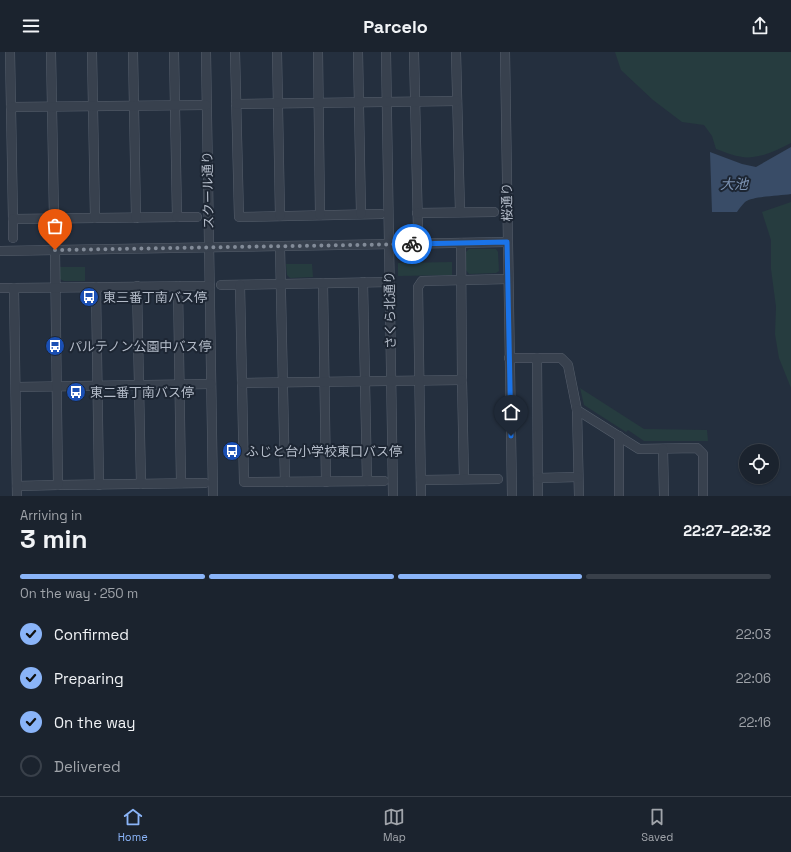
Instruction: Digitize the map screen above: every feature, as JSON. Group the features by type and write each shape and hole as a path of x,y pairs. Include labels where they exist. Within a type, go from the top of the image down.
{"street":[{"path":"10,52 13,238"},
{"path":"51,52 54,218"},
{"path":"92,52 96,218"},
{"path":"133,52 136,218"},
{"path":"174,52 177,217"},
{"name":"スクール通り","path":"206,52 213,496"},
{"path":"235,52 239,217 381,214"},
{"path":"277,52 280,216"},
{"path":"318,52 320,215"},
{"path":"358,52 361,214"},
{"name":"さくら北通り","path":"386,52 393,496"},
{"path":"414,52 418,230"},
{"path":"456,52 460,212"},
{"name":"桜通り","path":"505,52 512,496"},
{"path":"236,104 457,101"},
{"path":"12,107 206,105"},
{"path":"417,213 494,212"},
{"path":"13,219 197,217"},
{"path":"0,251 507,242"},
{"path":"461,243 464,479"},
{"path":"280,247 285,482"},
{"path":"55,250 58,485"},
{"path":"422,495 418,287 422,282 508,279"},
{"path":"363,282 367,481"},
{"path":"221,285 390,282"},
{"path":"323,283 326,482"},
{"path":"240,284 244,482 384,481"},
{"path":"96,286 100,485"},
{"path":"137,286 141,484"},
{"path":"178,286 181,483"},
{"path":"0,288 210,286"},
{"path":"14,288 17,496"},
{"path":"509,358 561,358 568,365 578,410 579,496"},
{"path":"537,358 538,496"},
{"path":"242,384 462,380"},
{"path":"16,387 211,384"},
{"path":"578,410 638,449 697,448 703,454 703,496"},
{"path":"619,436 620,496"},
{"path":"663,449 664,496"},
{"path":"538,478 578,477"},
{"path":"421,480 498,478"},
{"path":"17,486 205,483"}],"green space":[{"path":"615,52 791,52 791,143 768,154 748,157 734,155 716,149 712,136 704,125 682,122 653,100 621,70"},
{"path":"791,202 791,388 779,358 775,334 776,307 771,269 771,240 762,212"},
{"path":"469,249 496,249 498,252 499,271 496,273 469,274 465,269 465,253"},
{"path":"452,262 452,275 398,276 398,263"},
{"path":"286,264 312,264 313,277 290,278 287,275"},
{"path":"60,267 85,267 85,281 64,281 60,279"},
{"path":"580,388 644,429 707,430 708,441 644,441 628,430 626,432 584,405"}],"water":[{"name":"大池","path":"791,147 791,194 760,197 749,200 745,202 737,212 712,212 710,152 742,164 756,167"}],"way so far":[{"path":"55,250 412,244"}],"place":[{"name":"東三番丁南バス停","path":"89,297"},
{"name":"パルテノン公園中バス停","path":"55,346"},
{"name":"東二番丁南バス停","path":"76,392"},
{"name":"ふじと台小学校東口バス停","path":"232,451"}],"route":[{"path":"412,244 507,242 511,436"}]}
